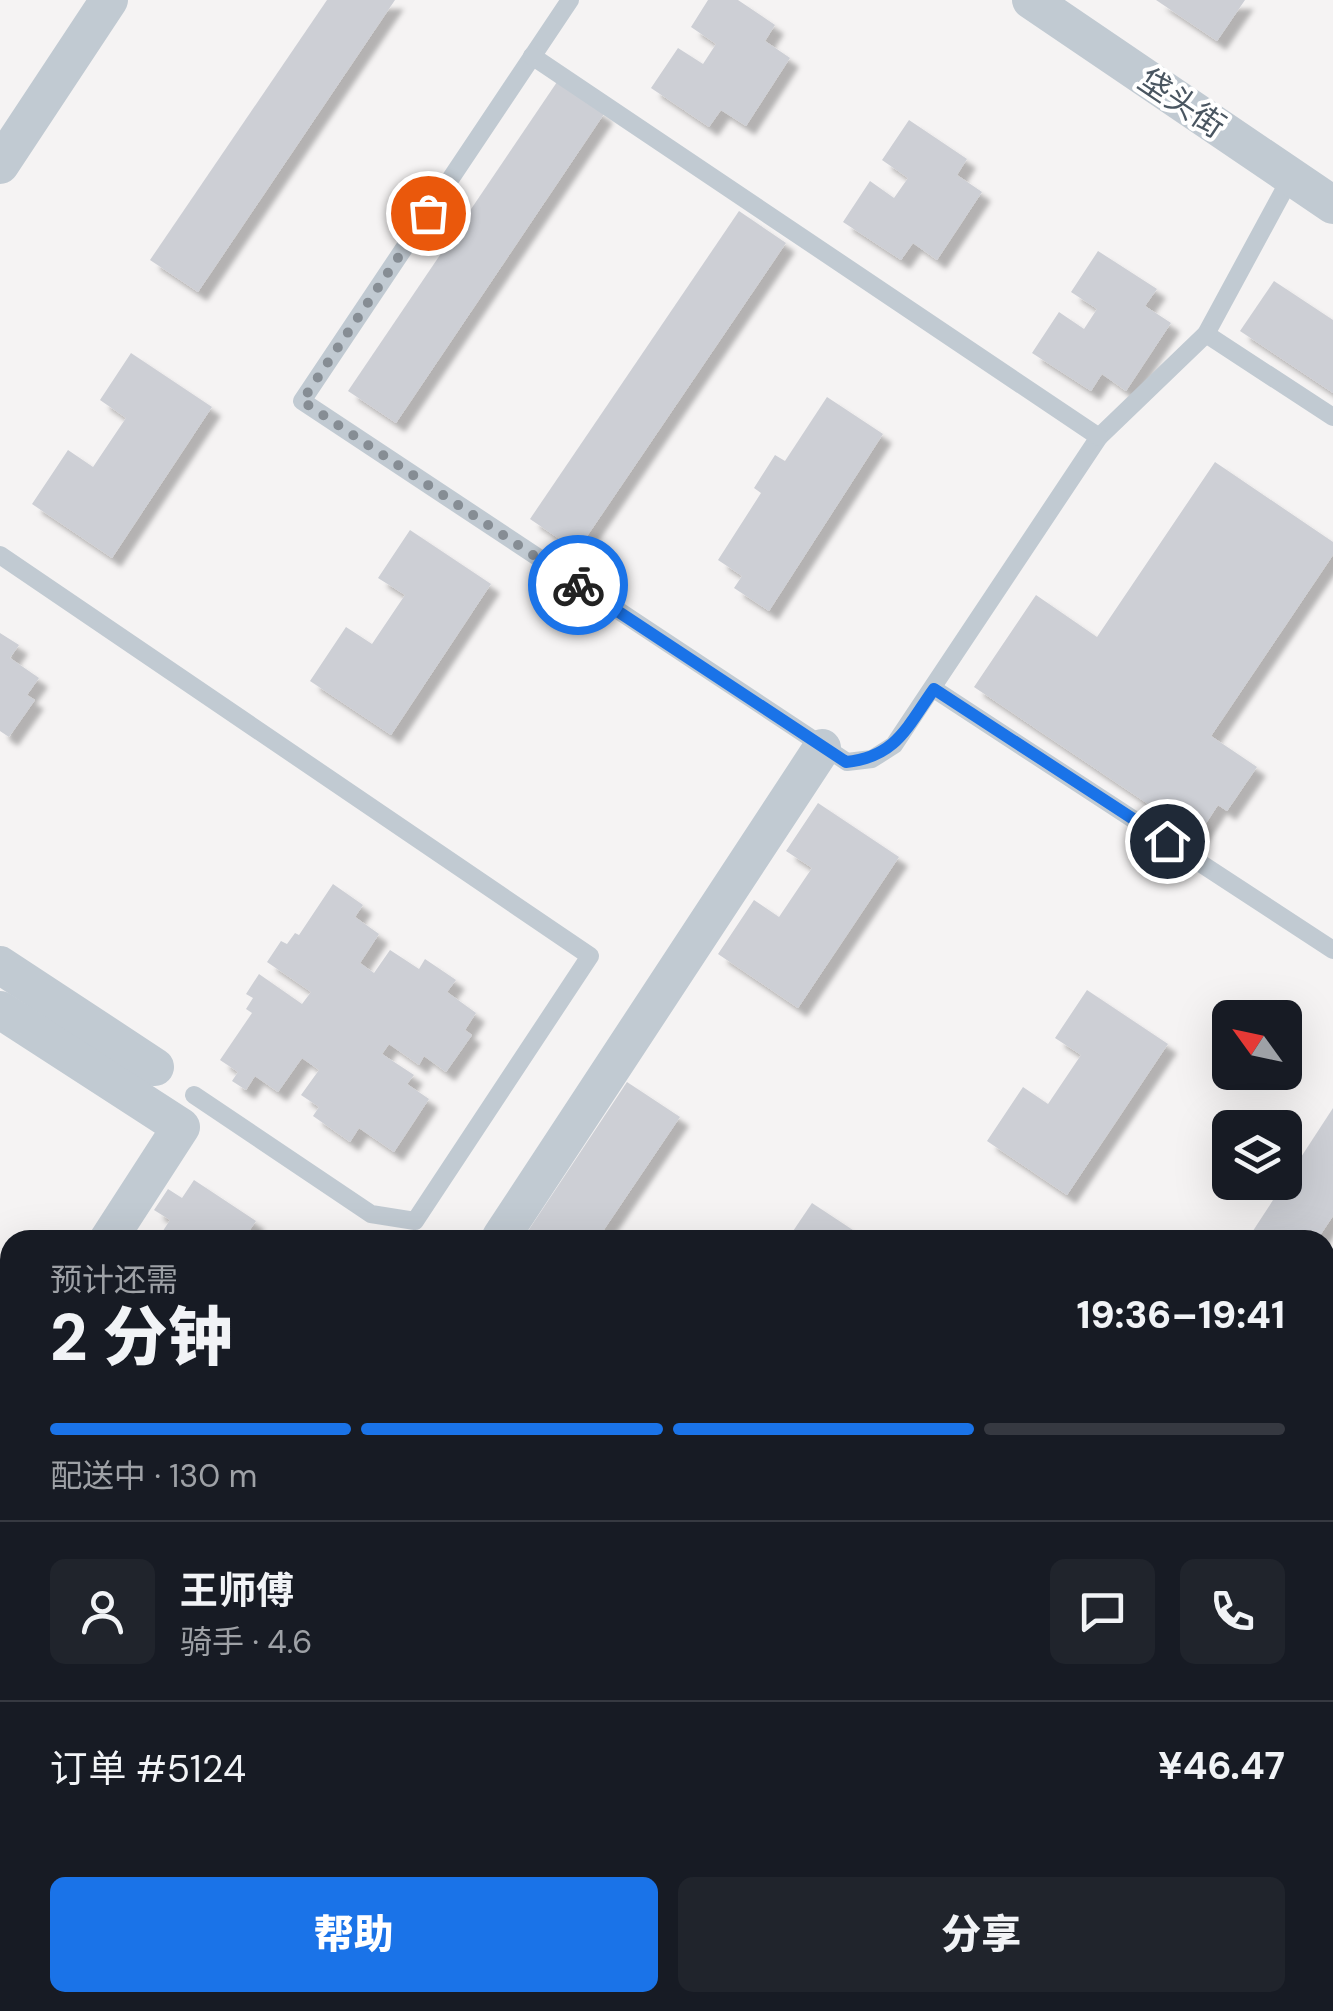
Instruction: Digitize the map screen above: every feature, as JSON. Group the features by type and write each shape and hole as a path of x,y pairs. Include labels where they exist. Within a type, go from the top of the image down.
{"street":[{"path":"0,165 108,0"},
{"name":"垡头街","path":"1030,0 1333,206"},
{"path":"506,1230 822,748"},
{"path":"0,964 155,1067"},
{"path":"0,1010 181,1126 114,1230"}],"lane":[{"path":"570,0 302,401 846,762 872,760 894,746 1099,438 1206,334 1292,177"},
{"path":"532,56 1099,438"},
{"path":"1206,334 1333,417"},
{"path":"0,555 590,956 415,1220 372,1214 194,1095"},
{"path":"934,689 1333,950"}],"building":[{"path":"327,0 395,0 198,292 150,260"},
{"path":"708,0 738,0 775,25 765,41 790,58 746,126 721,110 709,127 651,88 678,48 703,64 716,44 691,27"},
{"path":"1156,0 1245,0 1217,41"},
{"path":"557,82 604,114 396,423 348,391"},
{"path":"909,120 967,159 957,175 982,192 937,260 913,243 901,260 843,222 870,181 894,198 908,178 882,160"},
{"path":"739,211 786,243 577,551 530,519"},
{"path":"1098,251 1157,289 1145,306 1171,323 1126,391 1102,374 1091,391 1032,353 1059,312 1084,329 1097,309 1071,292"},
{"path":"1274,281 1333,320 1333,393 1240,331"},
{"path":"131,353 212,407 112,558 32,504 68,450 93,467 126,418 100,400"},
{"path":"827,397 883,434 769,611 734,588 742,576 718,560 761,493 754,488 775,455 785,461"},
{"path":"1215,462 1333,542 1333,555 1211,736 1257,767 1227,811 1218,805 1197,837 974,687 1036,595 1097,637"},
{"path":"410,530 491,584 391,735 310,681 346,627 372,644 405,595 378,578"},
{"path":"0,633 19,645 10,658 39,678 27,695 35,700 9,737 0,731"},
{"path":"818,803 899,857 798,1008 718,954 754,900 779,917 812,868 786,851"},
{"path":"333,884 363,905 355,917 379,934 360,963 374,973 390,950 419,969 425,959 456,980 447,992 476,1013 465,1030 472,1035 446,1072 424,1056 419,1065 389,1044 382,1054 414,1075 407,1084 429,1099 394,1152 359,1128 350,1142 313,1116 319,1107 301,1095 319,1070 302,1058 278,1092 255,1076 246,1090 232,1081 238,1072 220,1060 252,1013 246,1009 253,998 246,994 259,974 302,1004 311,992 267,962 281,941 287,944 295,933 299,935"},
{"path":"1087,990 1168,1044 1067,1195 987,1141 1023,1087 1048,1104 1081,1055 1055,1038"},
{"path":"627,1082 680,1117 604,1230 529,1230"},
{"path":"1333,1108 1333,1216 1324,1230 1254,1230 1273,1200 1302,1200 1302,1156"},
{"path":"194,1180 256,1221 250,1230 164,1230 170,1220 154,1210 168,1189 182,1198"},
{"path":"812,1203 853,1230 794,1230"}],"way so far":[{"path":"428,213 302,401 578,585"}],"route":[{"path":"578,585 846,762 872,760 894,746 934,689 1167,841"}]}
